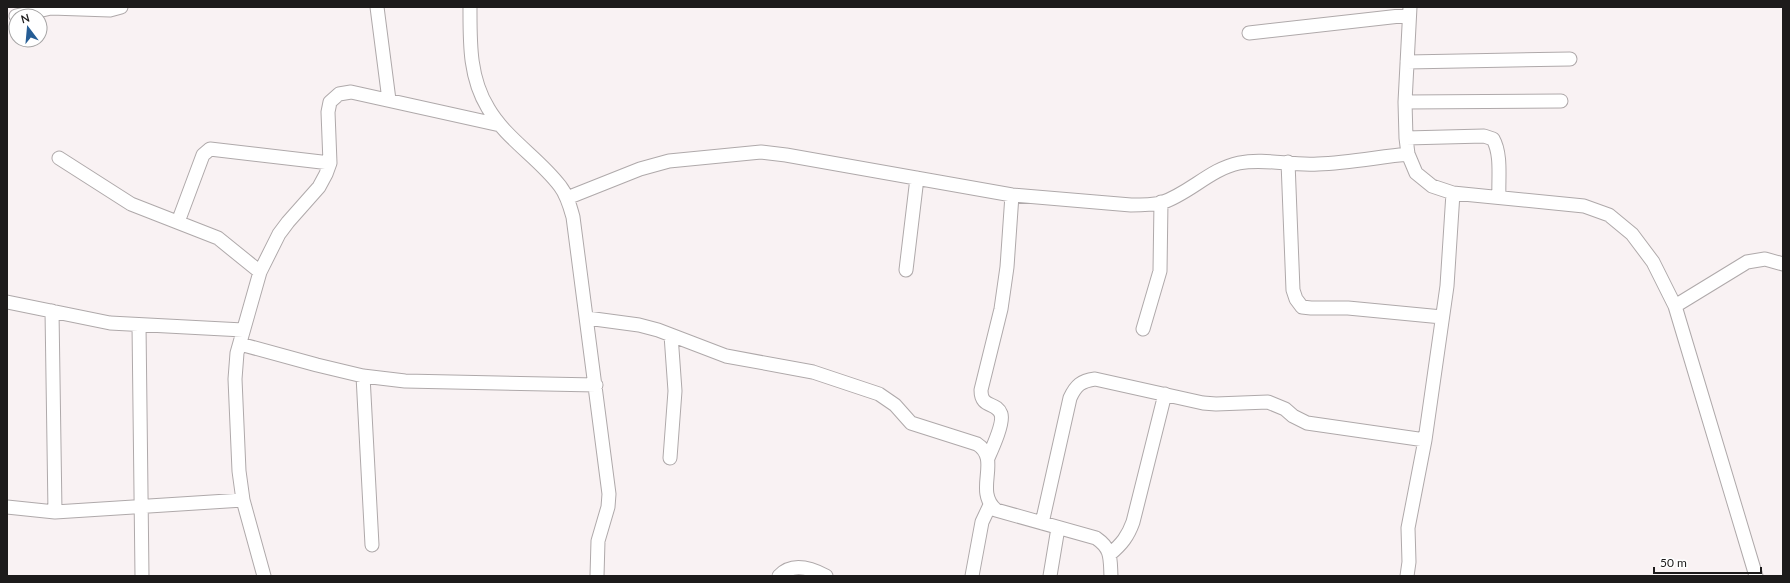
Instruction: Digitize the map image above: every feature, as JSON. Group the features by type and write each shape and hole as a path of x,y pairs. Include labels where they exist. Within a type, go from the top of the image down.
{"street":[{"path":"48,9 110,10 121,7"},
{"path":"377,7 389,100"},
{"path":"470,7 470,50 473,72 488,108 500,125 560,186 567,198 573,217 609,494 608,507 598,541 597,576"},
{"path":"1249,33 1410,11 1405,102 1406,138 1408,154 1416,173 1432,186 1453,193 1584,206 1609,215 1632,234 1653,262 1675,306 1756,576"},
{"path":"1407,62 1570,59"},
{"path":"264,576 243,500 239,471 235,379 243,330 260,272 279,234 319,187 330,163 328,112 330,102 339,94 351,92 500,125"},
{"path":"1405,102 1561,101"},
{"path":"1406,138 1484,136 1493,139 1498,153 1498,197"},
{"path":"178,222 203,156 210,149 330,163"},
{"path":"567,198 640,169 669,161 761,152 786,155 1012,195 1131,205 1161,202 1227,166 1240,163 1272,161 1318,164 1408,154"},
{"path":"59,158 131,204 218,238 260,272"},
{"path":"1288,162 1293,290 1296,299 1302,306 1311,308 1348,308 1442,317"},
{"path":"906,270 917,178"},
{"path":"1406,576 1409,562 1408,528 1425,440 1447,286 1453,193"},
{"path":"1012,195 1006,274 1001,309 981,390 981,397 985,403 996,408 1001,413 1002,421 988,458 986,497 990,505 996,510 1096,538 1105,544 1110,554 1112,576"},
{"path":"1143,329 1160,271 1161,202"},
{"path":"1675,306 1747,262 1765,259 1783,264"},
{"path":"7,302 110,323 243,330"},
{"path":"52,311 55,512"},
{"path":"587,318 639,325 671,335 726,356 800,368 879,394 895,405 910,423 977,444 984,449 988,458"},
{"path":"139,325 142,576"},
{"path":"670,458 675,391 671,335"},
{"path":"240,344 317,366 363,376 405,381 596,386"},
{"path":"363,376 372,545"},
{"path":"1042,523 1070,398 1075,386 1084,380 1095,379 1216,404 1268,402 1285,409 1293,416 1307,424 1425,440"},
{"path":"1110,554 1122,544 1128,535 1133,522 1165,394"},
{"path":"7,507 55,512 243,500"},
{"path":"972,576 980,529 990,505"},
{"path":"1050,576 1058,528"},
{"path":"779,576 783,572 792,568 805,568 826,576"}]}
